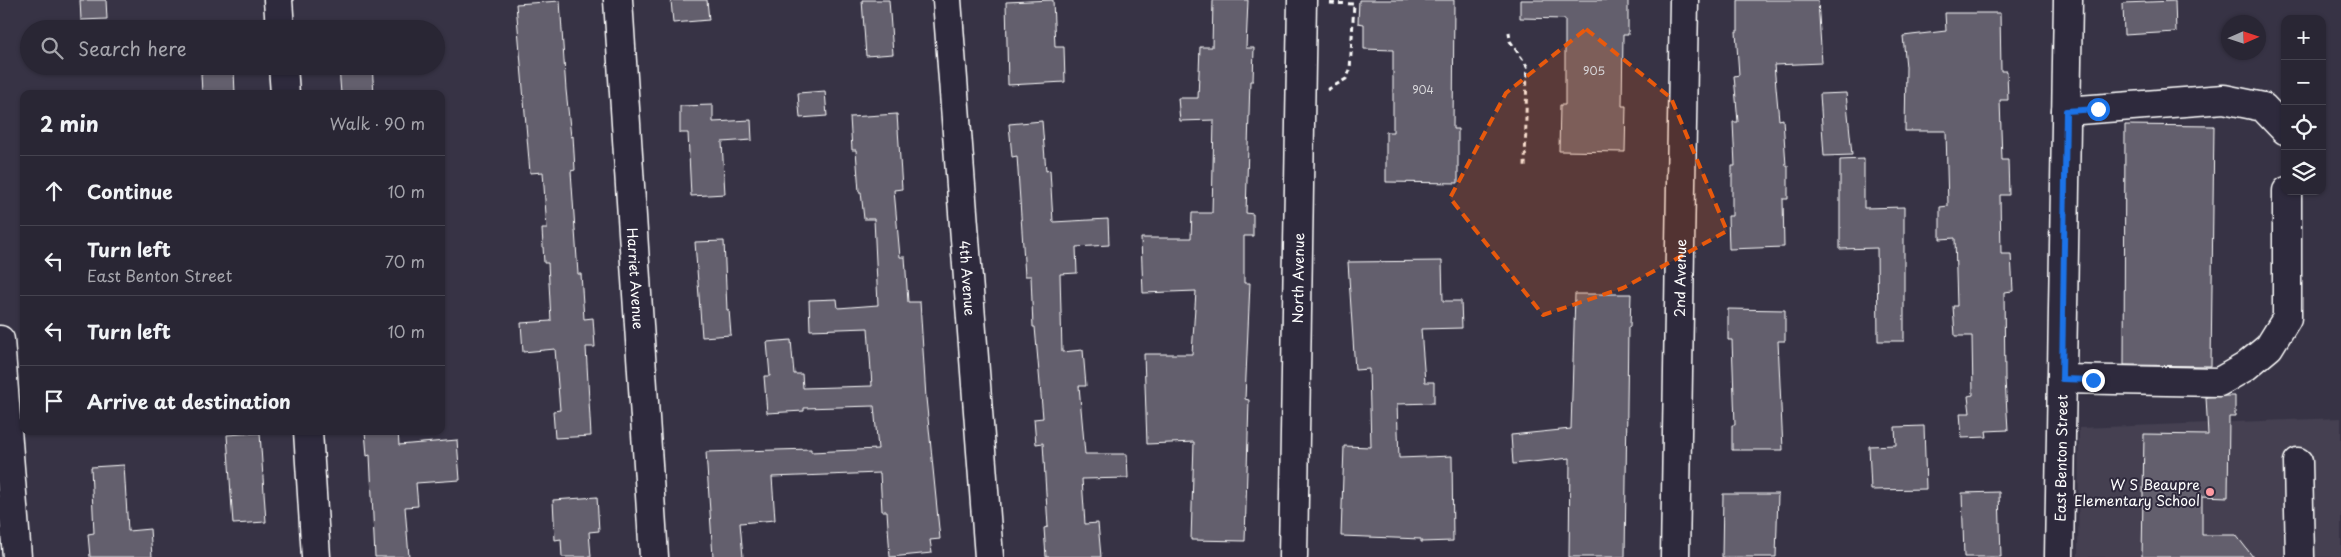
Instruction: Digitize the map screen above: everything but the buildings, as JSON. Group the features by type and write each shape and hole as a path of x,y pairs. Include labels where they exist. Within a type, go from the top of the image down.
{"street":[{"path":"278,0 279,20"},
{"name":"Harriet Avenue","path":"618,0 654,557"},
{"name":"4th Avenue","path":"947,0 989,557"},
{"name":"2nd Avenue","path":"1675,557 1684,0"},
{"name":"East Benton Street","path":"2059,557 2068,0"},
{"name":"North Avenue","path":"1293,557 1315,2"},
{"path":"284,75 285,90"},
{"path":"2066,111 2224,99 2263,107 2281,126"},
{"path":"2062,379 2219,382 2251,362 2269,347 2287,318 2287,195"},
{"path":"0,340 17,557"},
{"path":"308,435 316,557"},
{"path":"2298,462 2300,557"}],"path":[{"path":"1315,2 1354,4 1350,70 1346,79 1326,91"},
{"path":"1509,32 1510,41 1526,66 1525,170"}],"highlighted area":[{"path":"1586,29 1671,98 1727,231 1623,288 1543,315 1450,198 1506,93"}],"shaded area":[{"name":"W S Beaupre Elementary School","path":"2341,418 2341,557 2078,557 2079,428"}],"place":[{"name":"W S Beaupre Elementary School","path":"2210,492"}],"route":[{"path":"2093,380 2062,379 2066,111 2098,109"}]}
